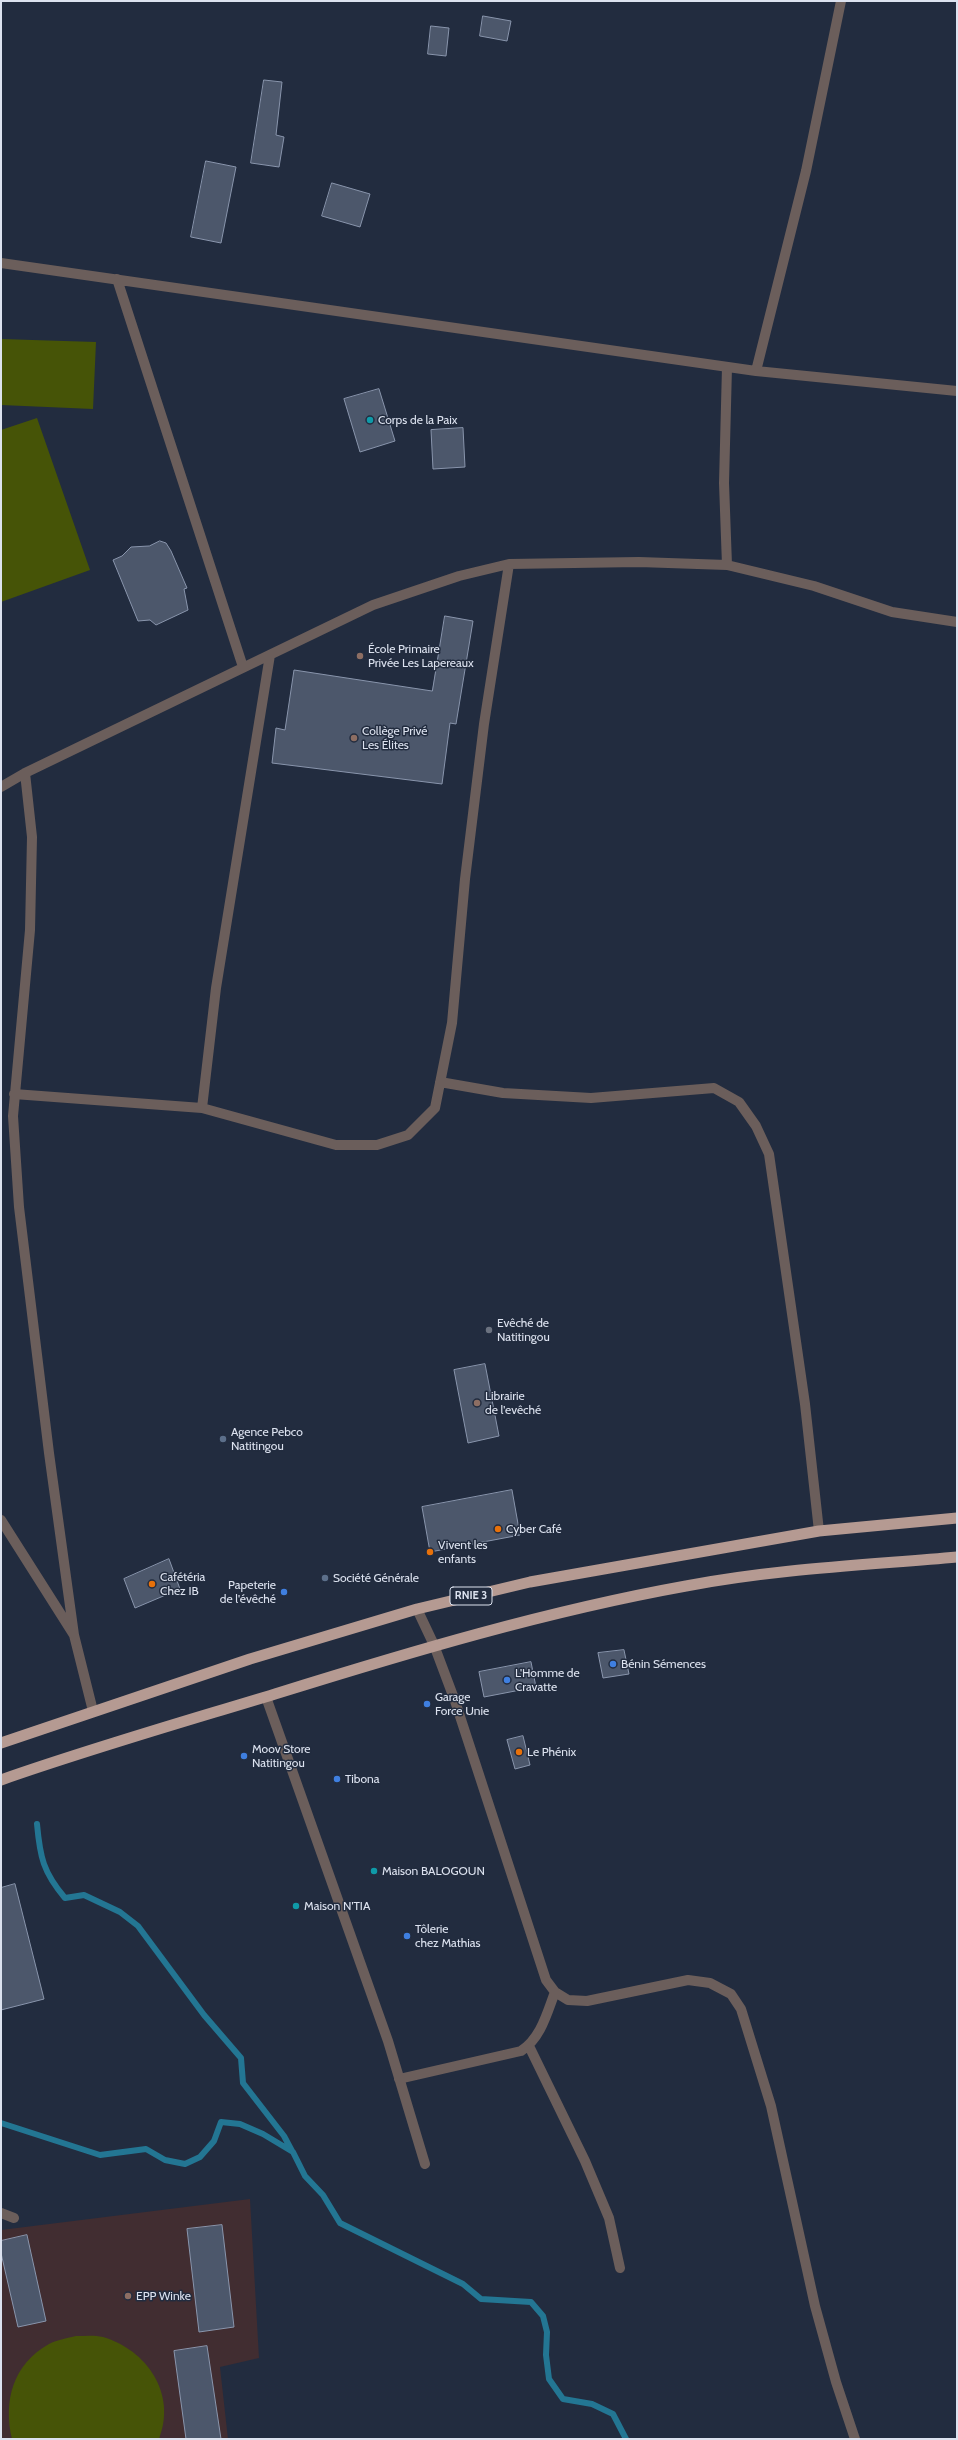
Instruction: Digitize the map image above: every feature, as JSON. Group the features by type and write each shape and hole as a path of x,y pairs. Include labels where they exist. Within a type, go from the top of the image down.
{"highway":[{"name":"RNIE 3","path":"1,1743 250,1659 417,1609 530,1582 819,1531 957,1518"},
{"path":"1,1780 102,1745 434,1645 628,1598 689,1585 773,1574 957,1557"}],"street":[{"path":"756,371 806,171 841,1"},
{"path":"1,263 756,371 957,391"},
{"path":"117,279 243,667"},
{"path":"727,367 724,483 727,565"},
{"path":"1,787 25,773 373,605 460,576 508,564 639,562 727,565 814,586 892,612 957,622"},
{"path":"14,1094 202,1108 336,1145 377,1145 408,1135 434,1108 452,1024 465,880 484,724 508,564"},
{"path":"202,1108 215,995 270,655"},
{"path":"25,773 32,837 30,930 13,1116 19,1207 48,1454 74,1635 93,1712"},
{"path":"440,1082 504,1093 591,1098 714,1088 739,1102 756,1126 769,1154 805,1404 819,1531"},
{"path":"1,1520 74,1635"},
{"path":"417,1609 434,1645 455,1701 546,1980 555,1992 568,2000 587,2001 688,1980 710,1983 731,1994 741,2009 771,2106 815,2306 836,2382 855,2439"},
{"path":"266,1696 388,2041 425,2164"},
{"path":"399,2079 508,2055 529,2046 541,2030 555,1992"},
{"path":"529,2046 585,2161 609,2218 620,2268"},
{"path":"1,2214 14,2218"}],"shaded area":[{"name":"EPP Winke","path":"250,2199 259,2358 220,2367 228,2439 2,2439 1,2230"}],"green space":[{"path":"1,339 96,342 93,409 1,405"},
{"path":"37,418 90,570 1,602 1,430"},
{"path":"76,2336 103,2337 119,2343 133,2352 145,2363 161,2390 164,2406 164,2422 159,2439 12,2439 9,2411 10,2398 19,2373 37,2352 49,2344"}],"building":[{"path":"483,16 511,21 507,41 480,36"},
{"path":"431,26 449,28 446,56 428,54"},
{"path":"264,80 282,82 276,135 284,137 279,167 251,163"},
{"path":"206,161 236,167 221,243 191,237"},
{"path":"332,183 370,194 360,227 322,216"},
{"name":"Corps de la Paix","path":"379,389 395,441 360,452 344,399"},
{"path":"463,428 465,467 433,469 431,430"},
{"path":"160,541 166,543 171,551 187,588 184,589 188,610 156,625 150,620 138,621 113,560 122,556 131,547 149,546"},
{"path":"445,616 473,621 456,724 450,723 442,784 272,763 276,728 285,730 294,670 432,691"},
{"name":"Librairie de l'evêché","path":"485,1364 499,1436 468,1443 454,1370"},
{"path":"512,1490 520,1535 430,1552 422,1507"},
{"name":"Cafétéria Chez IB","path":"169,1559 180,1589 135,1608 124,1579"},
{"name":"Bénin Sémences","path":"624,1650 629,1674 603,1678 598,1653"},
{"name":"L'Homme de Cravatte","path":"531,1662 536,1687 484,1697 479,1672"},
{"name":"Le Phénix","path":"523,1736 530,1765 515,1769 507,1740"},
{"path":"15,1884 44,1999 1,2010 1,1888"},
{"path":"222,2225 234,2327 199,2332 187,2229"},
{"path":"27,2235 46,2321 18,2327 1,2253 1,2241"},
{"path":"207,2346 221,2439 186,2439 174,2351"}],"waterway":[{"path":"37,1824 41,1855 47,1872 65,1898 84,1895 120,1912 138,1926 204,2015 241,2058 243,2083 284,2136 292,2151"},
{"path":"1,2123 100,2155 146,2149 165,2160 185,2164 200,2157 214,2141 221,2122 240,2124 263,2134 293,2152 305,2176 323,2195 340,2223 463,2284 481,2299 531,2302 543,2316 547,2332 546,2355 549,2379 563,2399 592,2404 613,2414 626,2439"}],"place":[{"name":"Corps de la Paix","path":"370,420"},
{"name":"École Primaire Privée Les Lapereaux","path":"360,656"},
{"name":"Collège Privé Les Élites","path":"354,738"},
{"name":"Evêché de Natitingou","path":"489,1330"},
{"name":"Librairie de l'evêché","path":"477,1403"},
{"name":"Agence Pebco Natitingou","path":"223,1439"},
{"name":"Cyber Café","path":"498,1529"},
{"name":"Vivent les enfants","path":"430,1552"},
{"name":"Société Générale","path":"325,1578"},
{"name":"Cafétéria Chez IB","path":"152,1584"},
{"name":"Papeterie de l'évêché","path":"284,1592"},
{"name":"Bénin Sémences","path":"613,1664"},
{"name":"L'Homme de Cravatte","path":"507,1680"},
{"name":"Garage Force Unie","path":"427,1704"},
{"name":"Le Phénix","path":"519,1752"},
{"name":"Moov Store Natitingou","path":"244,1756"},
{"name":"Tibona","path":"337,1779"},
{"name":"Maison BALOGOUN","path":"374,1871"},
{"name":"Maison N'TIA","path":"296,1906"},
{"name":"Tôlerie chez Mathias","path":"407,1936"},
{"name":"EPP Winke","path":"128,2296"}]}
